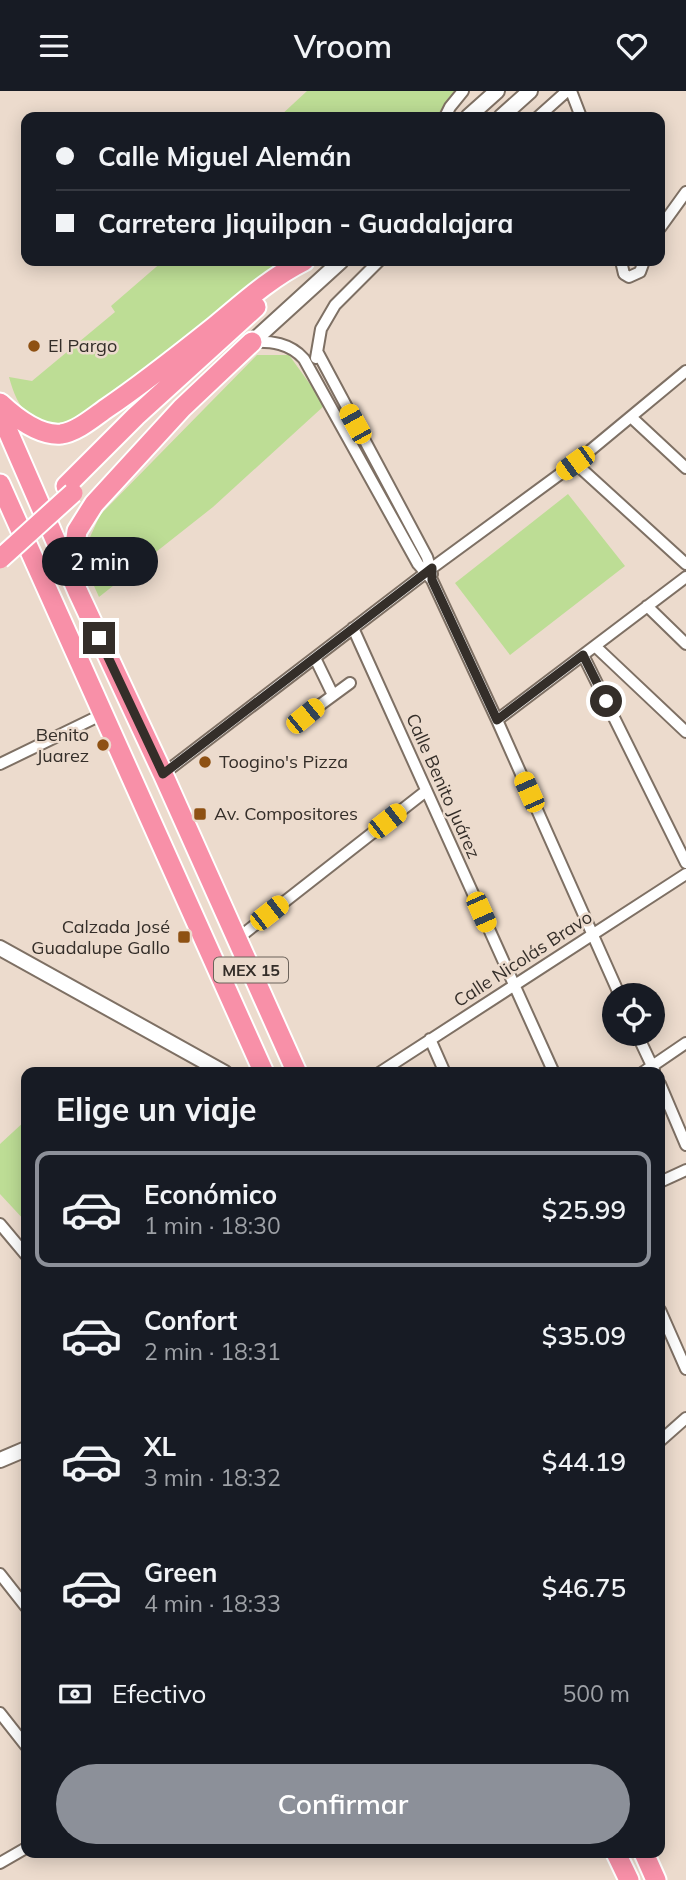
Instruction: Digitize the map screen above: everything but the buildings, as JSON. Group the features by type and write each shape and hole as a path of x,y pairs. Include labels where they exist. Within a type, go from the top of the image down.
{"highway":[{"path":"0,403 16,416 43,431 63,434 73,430 164,366 277,275 295,266"},
{"path":"0,559 69,490 136,416 300,266"},
{"path":"0,547 69,490 213,361 251,342"},
{"path":"78,592 75,543 77,531 84,518 109,486 182,408 251,342"},
{"name":"MEX 15","path":"0,413 78,592 294,1067"},
{"name":"MEX 15","path":"0,484 261,1067"},
{"path":"0,507 19,526"},
{"path":"618,1858 629,1880"},
{"path":"646,1858 656,1880"}],"street":[{"path":"448,112 463,91"},
{"path":"474,112 497,91"},
{"path":"506,112 530,91"},
{"path":"544,112 569,91 579,112"},
{"path":"665,221 686,192"},
{"path":"251,342 335,266"},
{"path":"311,370 318,353 321,329 335,305 374,266"},
{"path":"622,266 624,275 629,277 640,272 642,266"},
{"path":"251,342 267,341 290,347 299,353 429,574"},
{"path":"318,353 429,574 614,983"},
{"path":"163,774 575,463 686,372"},
{"path":"631,417 686,468"},
{"path":"575,463 686,564"},
{"path":"497,720 686,577"},
{"path":"647,606 686,644"},
{"name":"Calle Benito Juárez","path":"353,628 551,1067"},
{"path":"595,646 686,732"},
{"path":"583,655 686,863"},
{"path":"315,658 332,693"},
{"path":"305,716 332,693 350,683"},
{"path":"0,764 103,714"},
{"path":"237,939 426,791"},
{"name":"Calle Nicolás Bravo","path":"388,1067 686,874"},
{"path":"0,948 214,1067"},
{"path":"430,1039 442,1067"},
{"path":"654,1067 686,1043"},
{"path":"641,1046 648,1067"},
{"path":"665,1096 686,1145"},
{"path":"665,1180 686,1170"},
{"path":"0,1224 21,1249"},
{"path":"665,1321 686,1369"},
{"path":"665,1437 686,1418"},
{"path":"0,1460 21,1451"},
{"path":"0,1574 21,1601"},
{"path":"0,1713 21,1740"},
{"path":"0,1863 21,1851"}],"green space":[{"path":"307,91 456,91 442,112 284,112"},
{"path":"157,266 275,266 77,422 51,422 32,416 19,402 9,377 32,381 115,312 111,306"},
{"path":"257,355 289,355 325,405 213,507 99,597 81,557 100,515"},
{"path":"568,494 625,566 510,655 455,583"},
{"path":"21,1125 21,1217 0,1194 0,1144"}],"place":[{"name":"El Pargo","path":"34,346"},
{"name":"Benito Juarez","path":"103,745"},
{"name":"Toogino's Pizza","path":"205,762"},
{"name":"Av. Compositores","path":"200,814"},
{"name":"Calzada José Guadalupe Gallo","path":"184,937"}],"route":[{"path":"99,638 163,774 432,568 432,580 497,720 583,655 606,701"}]}
